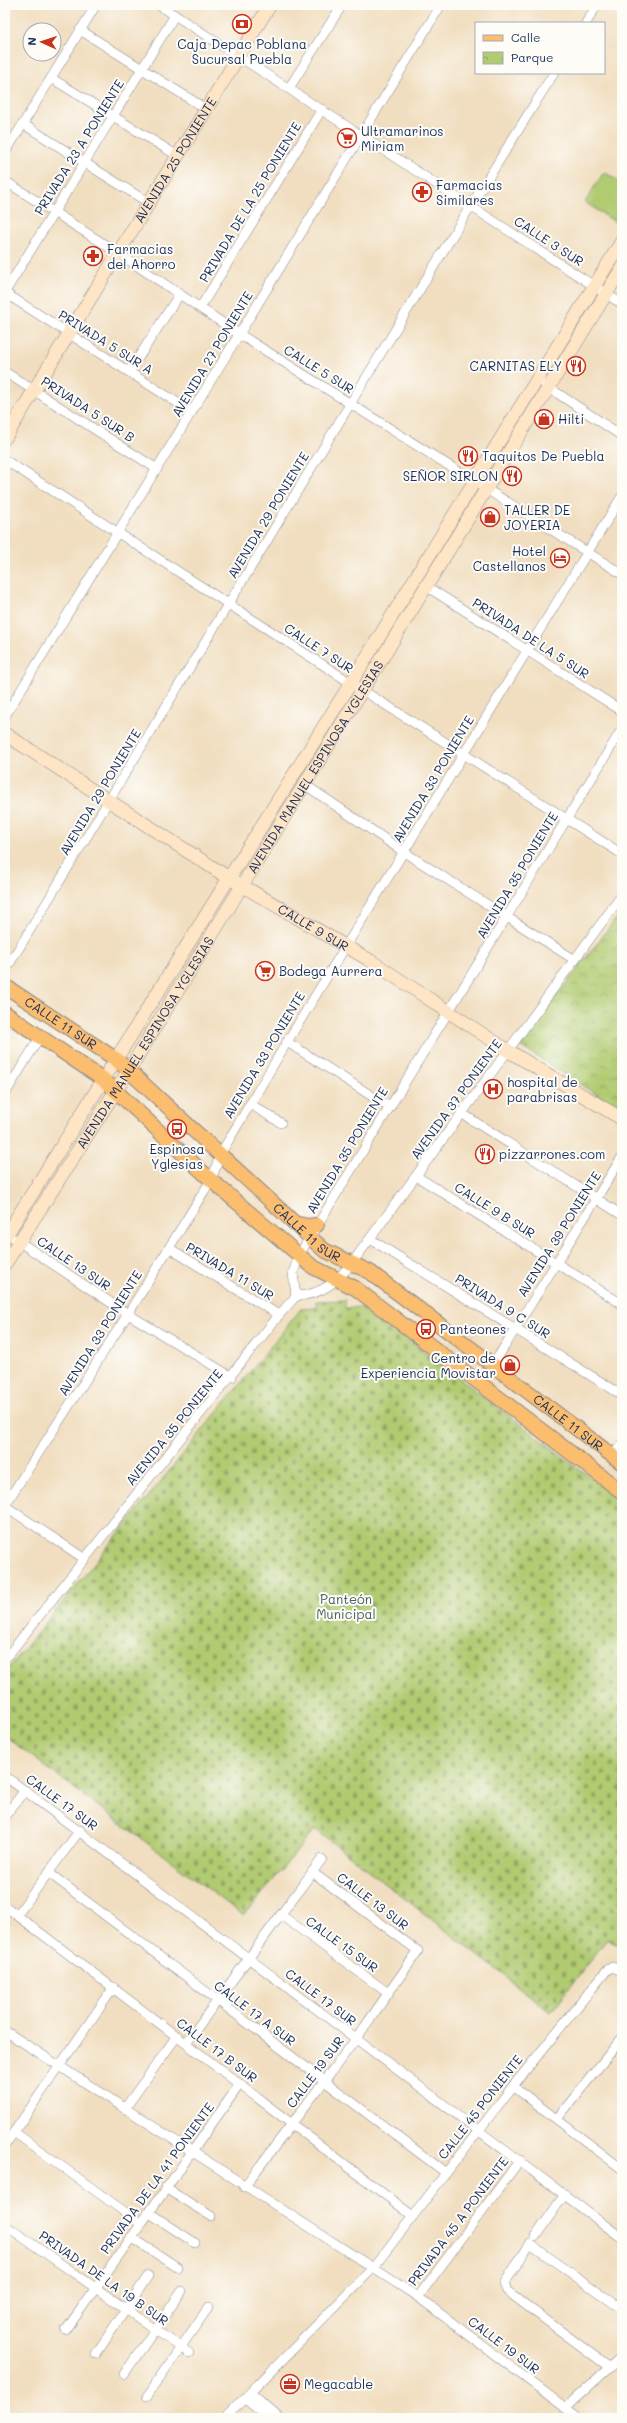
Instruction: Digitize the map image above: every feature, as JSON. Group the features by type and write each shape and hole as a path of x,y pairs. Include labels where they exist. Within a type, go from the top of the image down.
{"main road":[{"name":"AVENIDA 25 PONIENTE","path":"5,438 270,5"},
{"name":"AVENIDA MANUEL ESPINOSA YGLESIAS","path":"6,1234 117,1060 229,878 356,687 426,586 537,380 622,241"},
{"name":"AVENIDA MANUEL ESPINOSA YGLESIAS","path":"5,1264 116,1091 304,784 356,687 480,485 549,387 605,293 622,268"},
{"name":"CALLE 9 SUR","path":"5,734 241,886 345,945 507,1050 622,1118"},
{"name":"CALLE 11 SUR","path":"5,986 117,1060 221,1153 324,1250 370,1272 618,1460"},
{"name":"CALLE 11 SUR","path":"5,1013 104,1080 211,1180 313,1267 355,1288 622,1492"},
{"path":"294,1222 308,1226 317,1225"}],"street":[{"path":"5,153 96,5"},
{"name":"CALLE 3 SUR","path":"159,5 622,304"},
{"path":"289,88 342,5"},
{"name":"AVENIDA 27 PONIENTE","path":"5,716 441,5"},
{"path":"587,22 597,5"},
{"name":"PRIVADA 23 A PONIENTE","path":"5,293 175,15"},
{"path":"80,30 206,109"},
{"name":"AVENIDA 29 PONIENTE","path":"5,971 470,207 553,74"},
{"path":"51,78 178,156"},
{"name":"PRIVADA DE LA 25 PONIENTE","path":"200,308 322,109"},
{"path":"23,124 149,203"},
{"name":"CALLE 5 SUR","path":"5,181 118,253 239,334 622,574"},
{"name":"PRIVADA 5 SUR A","path":"5,293 192,412"},
{"path":"129,372 179,295"},
{"name":"PRIVADA 5 SUR B","path":"5,372 157,469"},
{"path":"537,380 622,436"},
{"name":"CALLE 7 SUR","path":"5,460 356,687 567,818 622,854"},
{"name":"AVENIDA 33 PONIENTE","path":"5,1506 128,1314 211,1180 221,1153 345,945 404,852 526,650 622,496"},
{"name":"PRIVADA DE LA 5 SUR","path":"426,586 622,711"},
{"name":"AVENIDA 35 PONIENTE","path":"5,1659 232,1377 279,1315 296,1296 293,1273 299,1255 388,1107 507,918 622,729"},
{"path":"304,784 404,852 575,960"},
{"name":"AVENIDA 37 PONIENTE","path":"296,1296 316,1294 338,1280 352,1263 622,895"},
{"path":"5,1094 40,1038"},
{"path":"287,1042 388,1107"},
{"path":"250,1104 281,1123"},
{"path":"462,1113 622,1214"},
{"name":"AVENIDA 39 PONIENTE","path":"492,1365 557,1264 622,1157"},
{"name":"CALLE 9 B SUR","path":"416,1176 622,1304"},
{"name":"CALLE 13 SUR","path":"6,1234 128,1314 232,1377"},
{"name":"PRIVADA 9 C SUR","path":"370,1238 622,1395"},
{"name":"PRIVADA 11 SUR","path":"169,1248 279,1315"},
{"path":"618,1460 622,1443"},
{"path":"5,1506 85,1559"},
{"name":"CALLE 17 SUR","path":"5,1776 80,1830 356,2039 480,2129 622,2238"},
{"path":"5,1816 24,1790"},
{"path":"17,1915 80,1830"},
{"path":"186,2042 322,1859"},
{"name":"CALLE 13 SUR","path":"312,1872 418,1951"},
{"name":"CALLE 17 A SUR","path":"49,1873 446,2173"},
{"name":"CALLE 17 B SUR","path":"5,1906 114,1987 413,2216"},
{"name":"CALLE 15 SUR","path":"281,1915 388,1993"},
{"name":"CALLE 19 SUR","path":"244,2187 356,2039 418,1951"},
{"name":"CALLE 45 PONIENTE","path":"373,2268 513,2086 607,1970 612,1967 622,1972"},
{"path":"5,2145 61,2066 114,1987"},
{"name":"CALLE 19 SUR","path":"5,2031 61,2066 244,2187 418,2297 579,2418"},
{"path":"125,2108 177,2036"},
{"path":"557,2119 622,2038"},
{"name":"PRIVADA DE LA 41 PONIENTE","path":"95,2288 240,2084"},
{"path":"513,2086 622,2169"},
{"path":"14,2132 140,2223"},
{"name":"PRIVADA 45 A PONIENTE","path":"418,2297 520,2160"},
{"path":"166,2188 211,2216"},
{"path":"565,2194 504,2284 507,2291 609,2367"},
{"path":"148,2212 195,2244"},
{"name":"PRIVADA DE LA 19 B SUR","path":"5,2225 185,2350"},
{"path":"131,2237 177,2267"},
{"path":"532,2241 622,2310"},
{"path":"226,2418 373,2268"},
{"path":"96,2354 148,2276"},
{"path":"66,2330 95,2288"},
{"path":"124,2374 182,2290"},
{"path":"147,2396 185,2350 208,2308"},
{"path":"565,2408 622,2356"},
{"path":"248,2396 268,2418"},
{"path":"248,2396 279,2418"}],"green space":[{"path":"604,172 622,183 622,218 618,224 585,202"},
{"path":"622,911 622,1111 519,1045"},
{"name":"Panteón Municipal","path":"345,1300 345,1308 365,1307 622,1501 622,1948 608,1938 551,2012 315,1829 244,1916 5,1736 5,1673 301,1309 316,1308 316,1301"}],"place":[{"name":"Caja Depac Poblana Sucursal Puebla","path":"242,24"},
{"name":"Ultramarinos Miriam","path":"347,138"},
{"name":"Farmacias Similares","path":"422,192"},
{"name":"Farmacias del Ahorro","path":"93,256"},
{"name":"CARNITAS ELY","path":"576,366"},
{"name":"Hilti","path":"544,419"},
{"name":"Taquitos De Puebla","path":"468,456"},
{"name":"SEÑOR SIRLON","path":"512,476"},
{"name":"TALLER DE JOYERIA","path":"490,517"},
{"name":"Hotel Castellanos","path":"560,558"},
{"name":"Bodega Aurrera","path":"265,971"},
{"name":"hospital de parabrisas","path":"493,1089"},
{"name":"Espinosa Yglesias","path":"177,1129"},
{"name":"pizzarrones.com","path":"485,1154"},
{"name":"Panteones","path":"426,1329"},
{"name":"Centro de Experiencia Movistar","path":"510,1365"},
{"name":"Megacable","path":"290,2384"}]}
